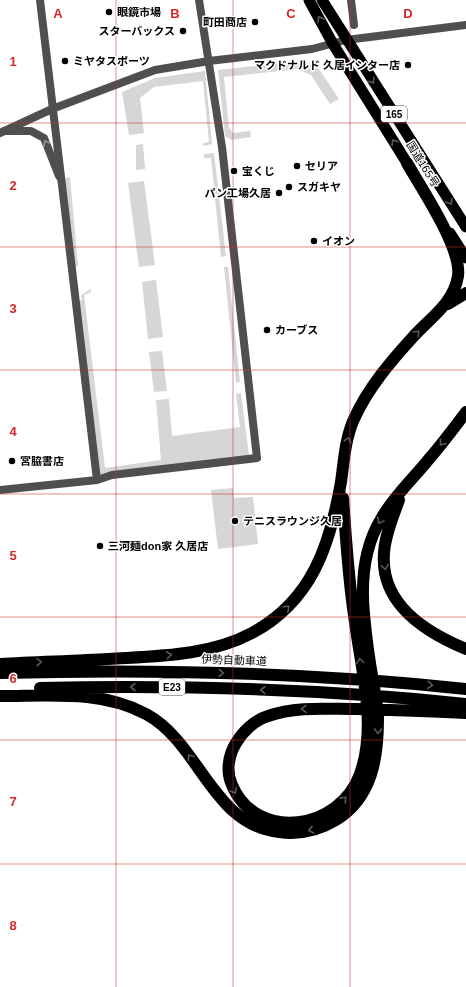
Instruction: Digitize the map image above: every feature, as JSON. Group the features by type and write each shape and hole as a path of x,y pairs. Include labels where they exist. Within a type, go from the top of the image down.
{"highway":[{"name":"国道165号","path":"309,0 333,44 466,258"},
{"name":"国道165号","path":"322,0 466,227"},
{"path":"407,163 448,237 457,258 458,275 456,285 441,310"},
{"path":"0,664 168,655 195,652 228,643 252,633 289,606 310,580 324,554 330,535 341,479 344,451 354,420 366,397 414,335 441,310 466,293"},
{"path":"0,696 83,696 103,699 134,708 148,715 171,733 223,802 248,823 269,831 291,834 313,830 330,823 346,813 360,798 370,777 376,757 378,716 364,613 363,579 368,550 378,524 402,489 430,459 466,412"},
{"path":"341,479 349,578 368,716 367,747 362,771 355,785 343,801 329,812 311,820 292,823 270,820 258,816 242,804 229,779 228,769 234,747 246,729 262,718 282,712 296,710 343,709 399,710 466,713"},
{"path":"402,489 385,548 384,567 388,582 394,597 403,610 416,623 432,634 466,649"},
{"name":"伊勢自動車道","path":"0,673 155,671 343,678 466,689"},
{"name":"E23","path":"0,688 164,687 344,694 396,697 466,704"}],"street":[{"path":"40,0 96,480"},
{"path":"0,490 96,480 112,475 257,458 222,146 210,61 199,0"},
{"path":"351,0 354,25"},
{"path":"2,132 52,109 155,70 210,61 312,49 346,40 466,25"},
{"path":"2,132 31,131 44,138 60,179"}],"shaded area":[{"path":"299,61 317,66 339,99 330,104 311,75 297,69 224,77 229,128 233,133 250,131 251,137 231,140 225,136 218,70"},
{"path":"205,71 212,144 203,146 203,143 209,142 203,81 154,87 140,98 144,133 129,135 122,92 155,78"},
{"path":"143,144 145,169 136,170 136,145"},
{"path":"214,153 226,256 221,257 211,158 204,158 204,154"},
{"path":"70,177 78,266 74,267 63,179"},
{"path":"144,181 155,265 139,267 128,183"},
{"path":"224,267 228,267 240,382 236,383"},
{"path":"156,280 163,337 148,339 142,282"},
{"path":"91,289 91,292 84,295 105,468 161,460 156,400 169,399 172,436 240,427 236,394 241,393 249,456 98,475 77,301 82,300 81,295"},
{"path":"162,351 167,391 154,392 149,352"},
{"name":"テニスラウンジ久居","path":"233,488 234,498 253,497 258,544 218,549 211,490"}],"place":[{"name":"眼鏡市場","path":"109,12"},
{"name":"町田商店","path":"255,22"},
{"name":"スターバックス","path":"183,31"},
{"name":"ミヤタスポーツ","path":"65,61"},
{"name":"マクドナルド 久居インター店","path":"408,65"},
{"name":"セリア","path":"297,166"},
{"name":"宝くじ","path":"234,171"},
{"name":"スガキヤ","path":"289,187"},
{"name":"パン工場久居","path":"279,193"},
{"name":"イオン","path":"314,241"},
{"name":"カーブス","path":"267,330"},
{"name":"宮脇書店","path":"12,461"},
{"name":"テニスラウンジ久居","path":"235,521"},
{"name":"三河麺don家 久居店","path":"100,546"}]}
